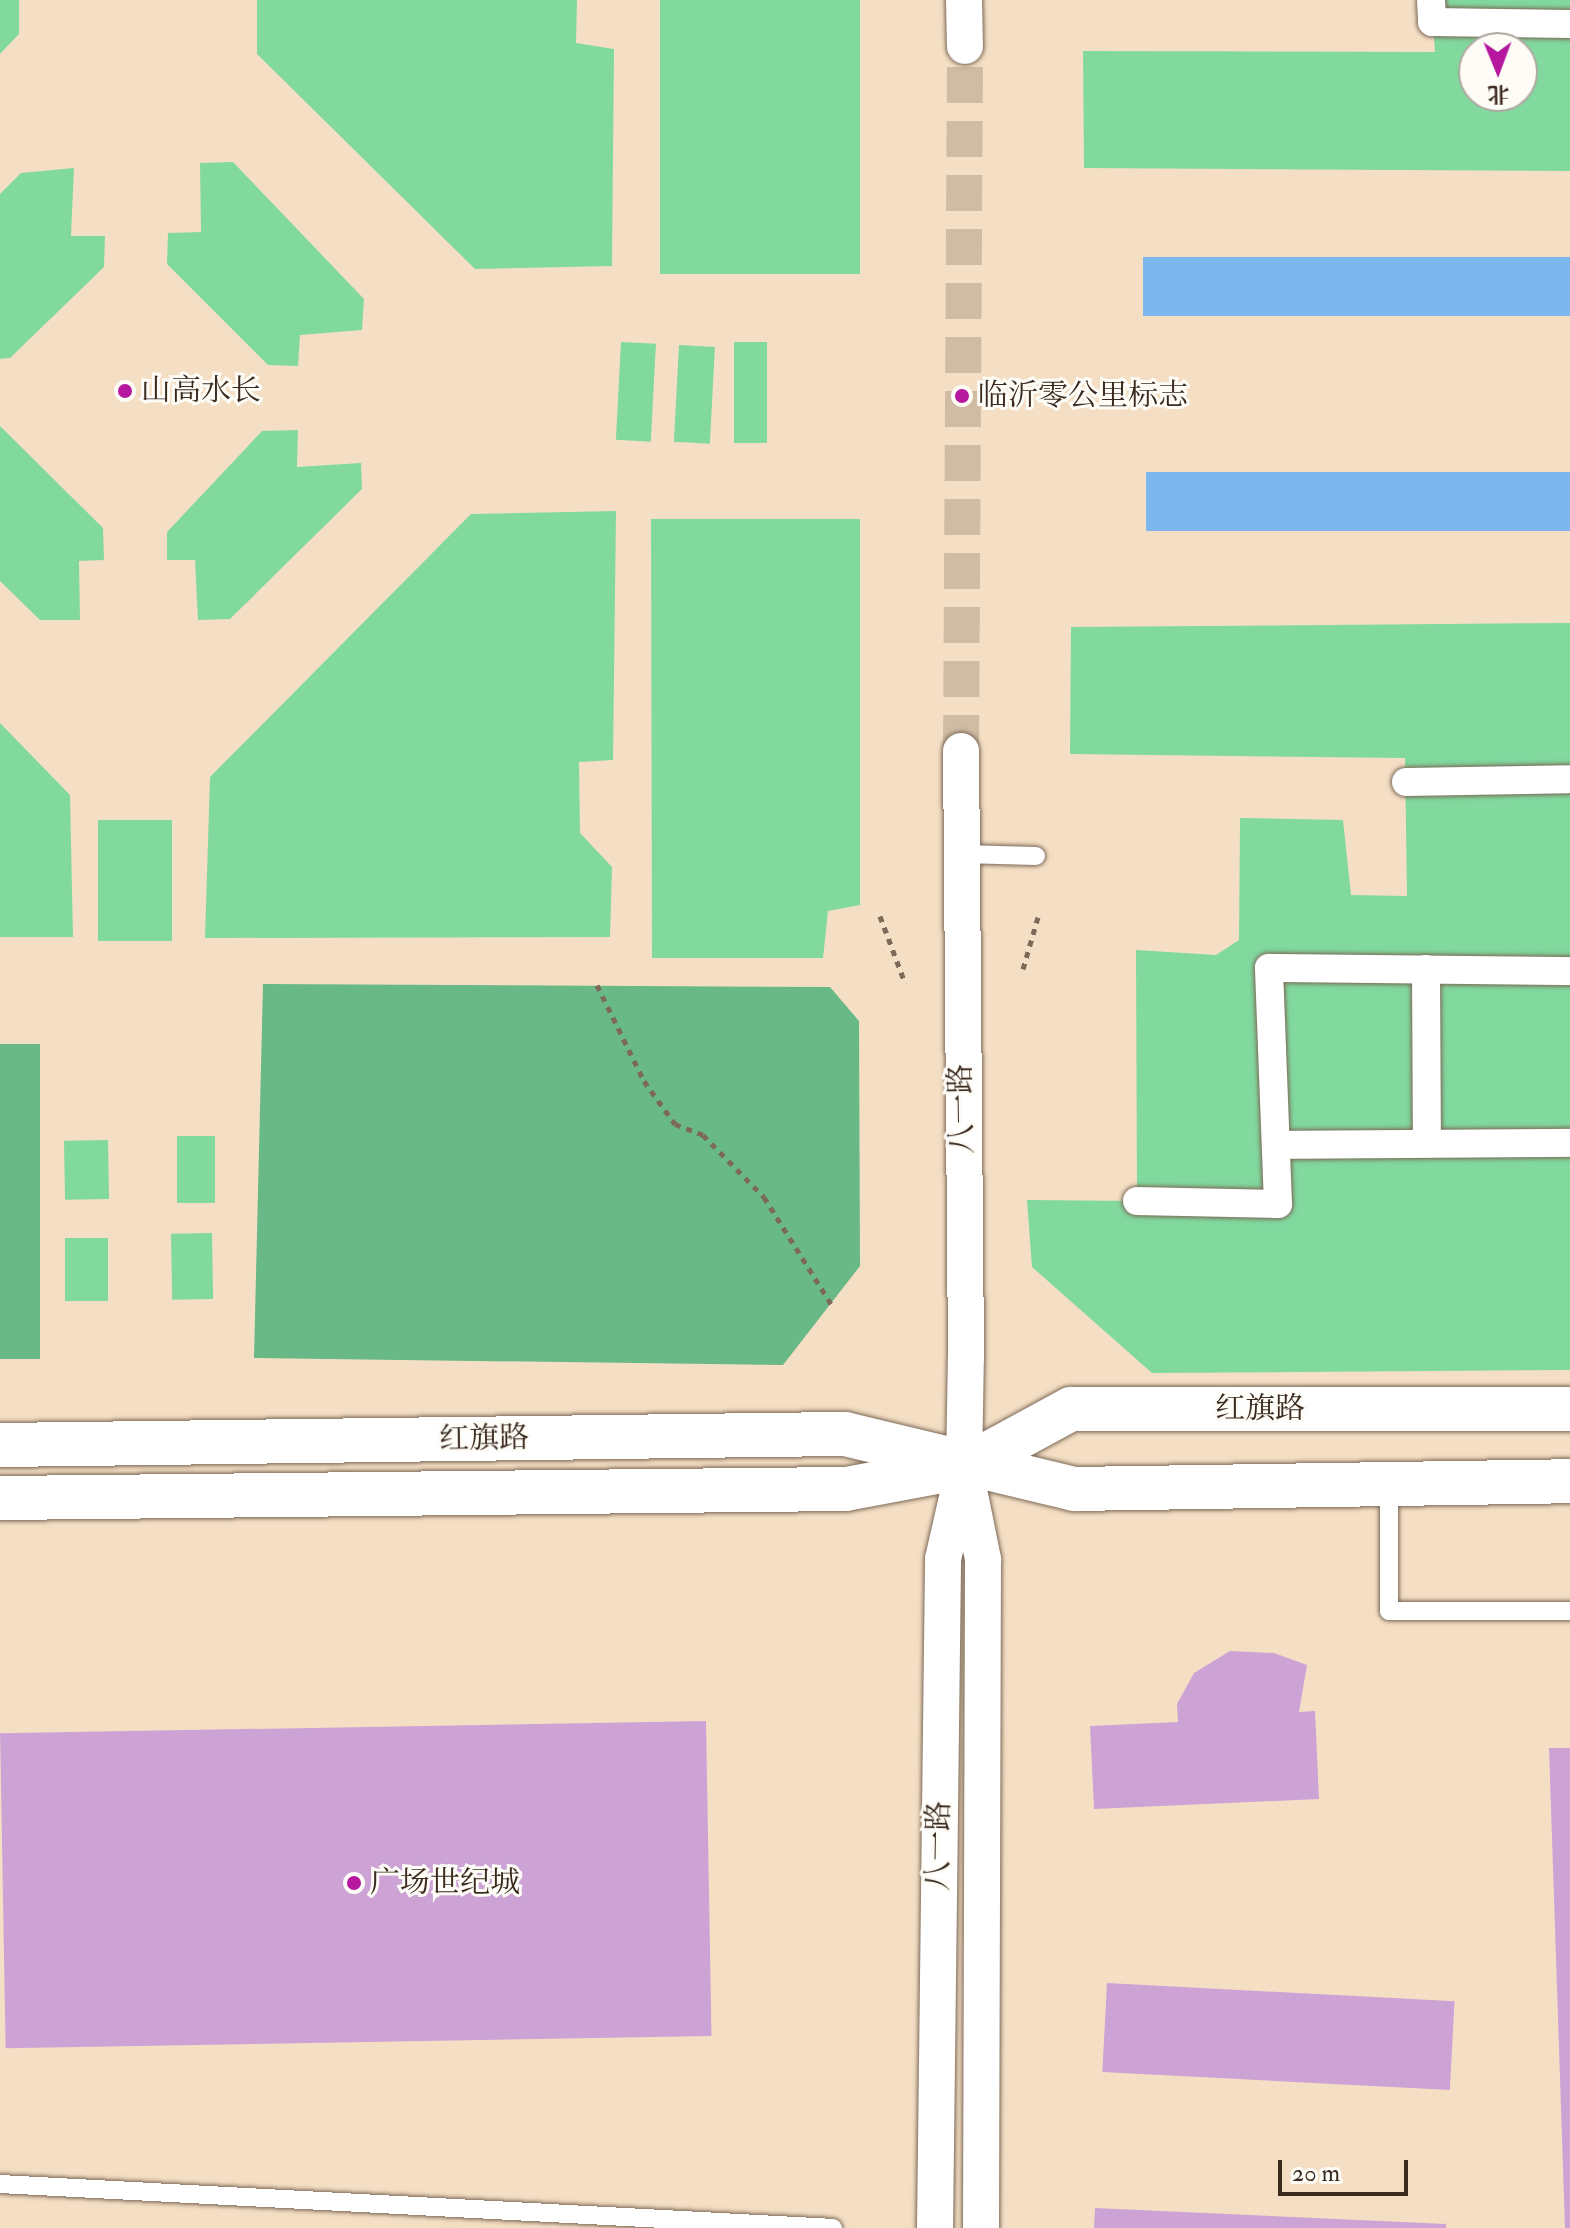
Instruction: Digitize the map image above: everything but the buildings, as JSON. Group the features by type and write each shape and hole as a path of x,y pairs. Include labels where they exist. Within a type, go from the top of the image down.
{"street":[{"path":"964,0 965,46"},
{"path":"1431,0 1432,22 1570,24"},
{"name":"八一路","path":"961,751 964,1467 983,1559 981,2228"},
{"path":"1406,782 1570,779"},
{"path":"1137,1201 1278,1204 1269,968 1570,971"},
{"path":"1426,969 1427,1141"},
{"path":"1276,1145 1427,1141 1570,1143"},
{"name":"红旗路","path":"0,1498 846,1489 964,1467 1071,1409 1570,1409"},
{"name":"红旗路","path":"0,1445 845,1434 964,1467 1074,1489 1570,1481"},
{"name":"八一路","path":"935,2228 943,1559 964,1467"}],"lane":[{"path":"961,854 1036,856"},
{"path":"1389,1483 1389,1611 1570,1611"},
{"path":"0,2184 833,2228"}],"path":[{"path":"880,916 905,983"},
{"path":"1023,969 1038,917"},
{"path":"597,985 644,1081 675,1124 703,1135 764,1197 831,1304"}],"green space":[{"path":"0,0 19,0 19,34 0,54"},
{"path":"257,0 577,0 576,43 614,49 612,266 475,269 257,54"},
{"path":"660,0 860,0 860,274 660,274"},
{"path":"1431,0 1570,0 1570,171 1084,168 1083,51 1435,52"},
{"path":"233,162 364,299 362,330 300,335 298,366 268,365 167,264 168,233 201,232 200,163"},
{"path":"74,168 71,236 105,236 104,267 10,358 0,359 0,194 21,173"},
{"path":"621,342 656,344 651,442 616,440"},
{"path":"734,342 767,342 767,443 734,443"},
{"path":"679,345 715,347 710,444 674,442"},
{"path":"0,426 103,528 104,560 79,561 80,620 40,620 0,581"},
{"path":"298,430 297,467 361,463 362,489 230,619 198,620 195,560 167,560 167,532 262,431"},
{"path":"616,511 613,760 579,762 580,833 612,867 610,937 205,938 210,777 471,514"},
{"path":"651,519 860,519 860,905 828,911 823,958 652,958"},
{"path":"1570,623 1570,1370 1152,1373 1032,1267 1027,1200 1137,1201 1136,950 1216,955 1239,940 1240,818 1343,820 1351,895 1407,896 1405,758 1070,754 1071,627"},
{"path":"0,723 70,795 73,937 0,937"},
{"path":"98,820 172,820 172,941 98,941"},
{"path":"263,984 830,987 859,1021 860,1266 783,1365 254,1358"},
{"path":"0,1044 40,1044 40,1359 0,1359"},
{"path":"177,1136 215,1136 215,1203 177,1203"},
{"path":"108,1140 109,1199 65,1200 64,1141"},
{"path":"212,1233 213,1299 172,1300 171,1234"},
{"path":"65,1238 108,1238 108,1301 65,1301"}],"water":[{"path":"1143,257 1570,257 1570,316 1143,316"},
{"path":"1146,472 1570,472 1570,531 1146,531"}],"tunnel":[{"path":"961,751 965,46"}],"place":[{"name":"山高水长","path":"125,391"},
{"name":"临沂零公里标志","path":"962,396"},
{"name":"广场世纪城","path":"354,1883"}]}
